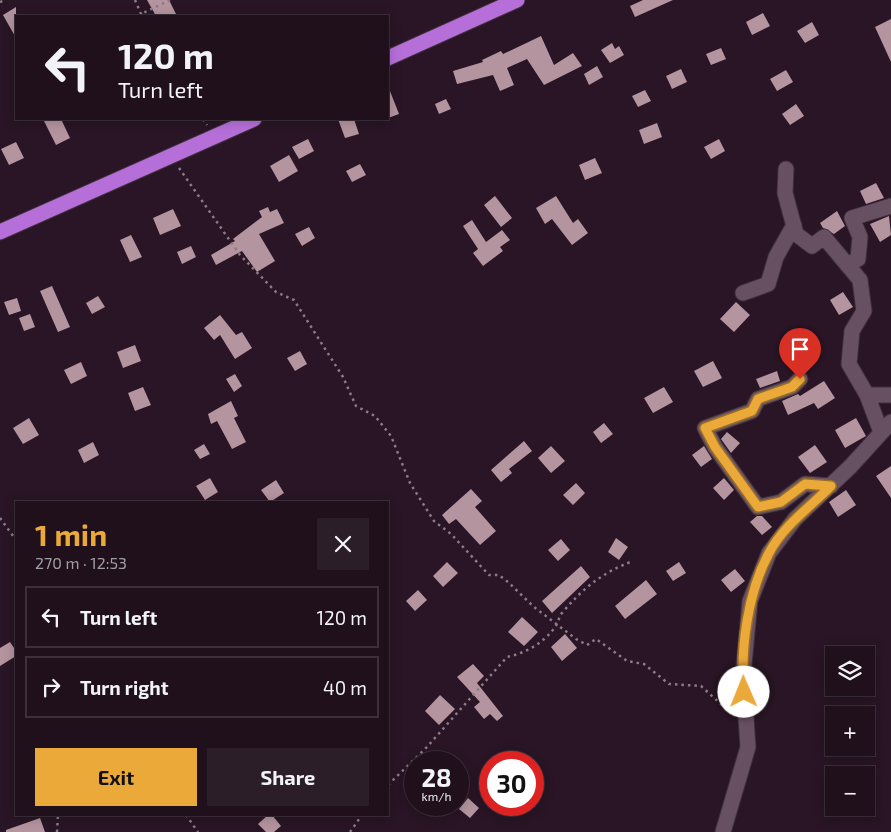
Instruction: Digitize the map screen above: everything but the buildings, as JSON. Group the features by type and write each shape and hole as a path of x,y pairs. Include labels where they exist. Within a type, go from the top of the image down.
{"highway":[{"path":"389,58 517,0"},
{"path":"0,232 252,120"}],"street":[{"path":"723,832 748,747 743,675 750,601 769,553 795,519 831,486 886,427 849,364 852,331 864,311 860,280 824,237 812,246 796,234 785,193 786,169"},
{"path":"847,265 858,259 860,237 852,218 875,209 891,206"},
{"path":"744,293 768,284 776,257 794,225"},
{"path":"800,379 792,387 758,399 752,411 705,428 715,447 758,507 781,502 805,484 831,486"},
{"path":"867,395 891,395"}],"path":[{"path":"0,2 5,0"},
{"path":"135,0 142,15 170,0"},
{"path":"171,156 240,255 276,292 294,300 343,377 356,406 375,416 391,436 410,482 434,521 451,534 489,575 498,576 508,582 534,607 587,645 596,639 626,661 644,664 669,684 701,686 747,725"},
{"path":"0,518 15,539"},
{"path":"389,784 426,748 507,657 524,653 547,636 557,624 560,615 585,589 610,569 633,561"},
{"path":"57,832 58,816"},
{"path":"187,816 198,832"},
{"path":"350,832 361,816"}],"route":[{"path":"744,692 743,675 750,601 769,553 795,519 831,486 805,484 781,502 758,507 715,447 705,428 752,411 758,399 792,387 800,379"}]}
